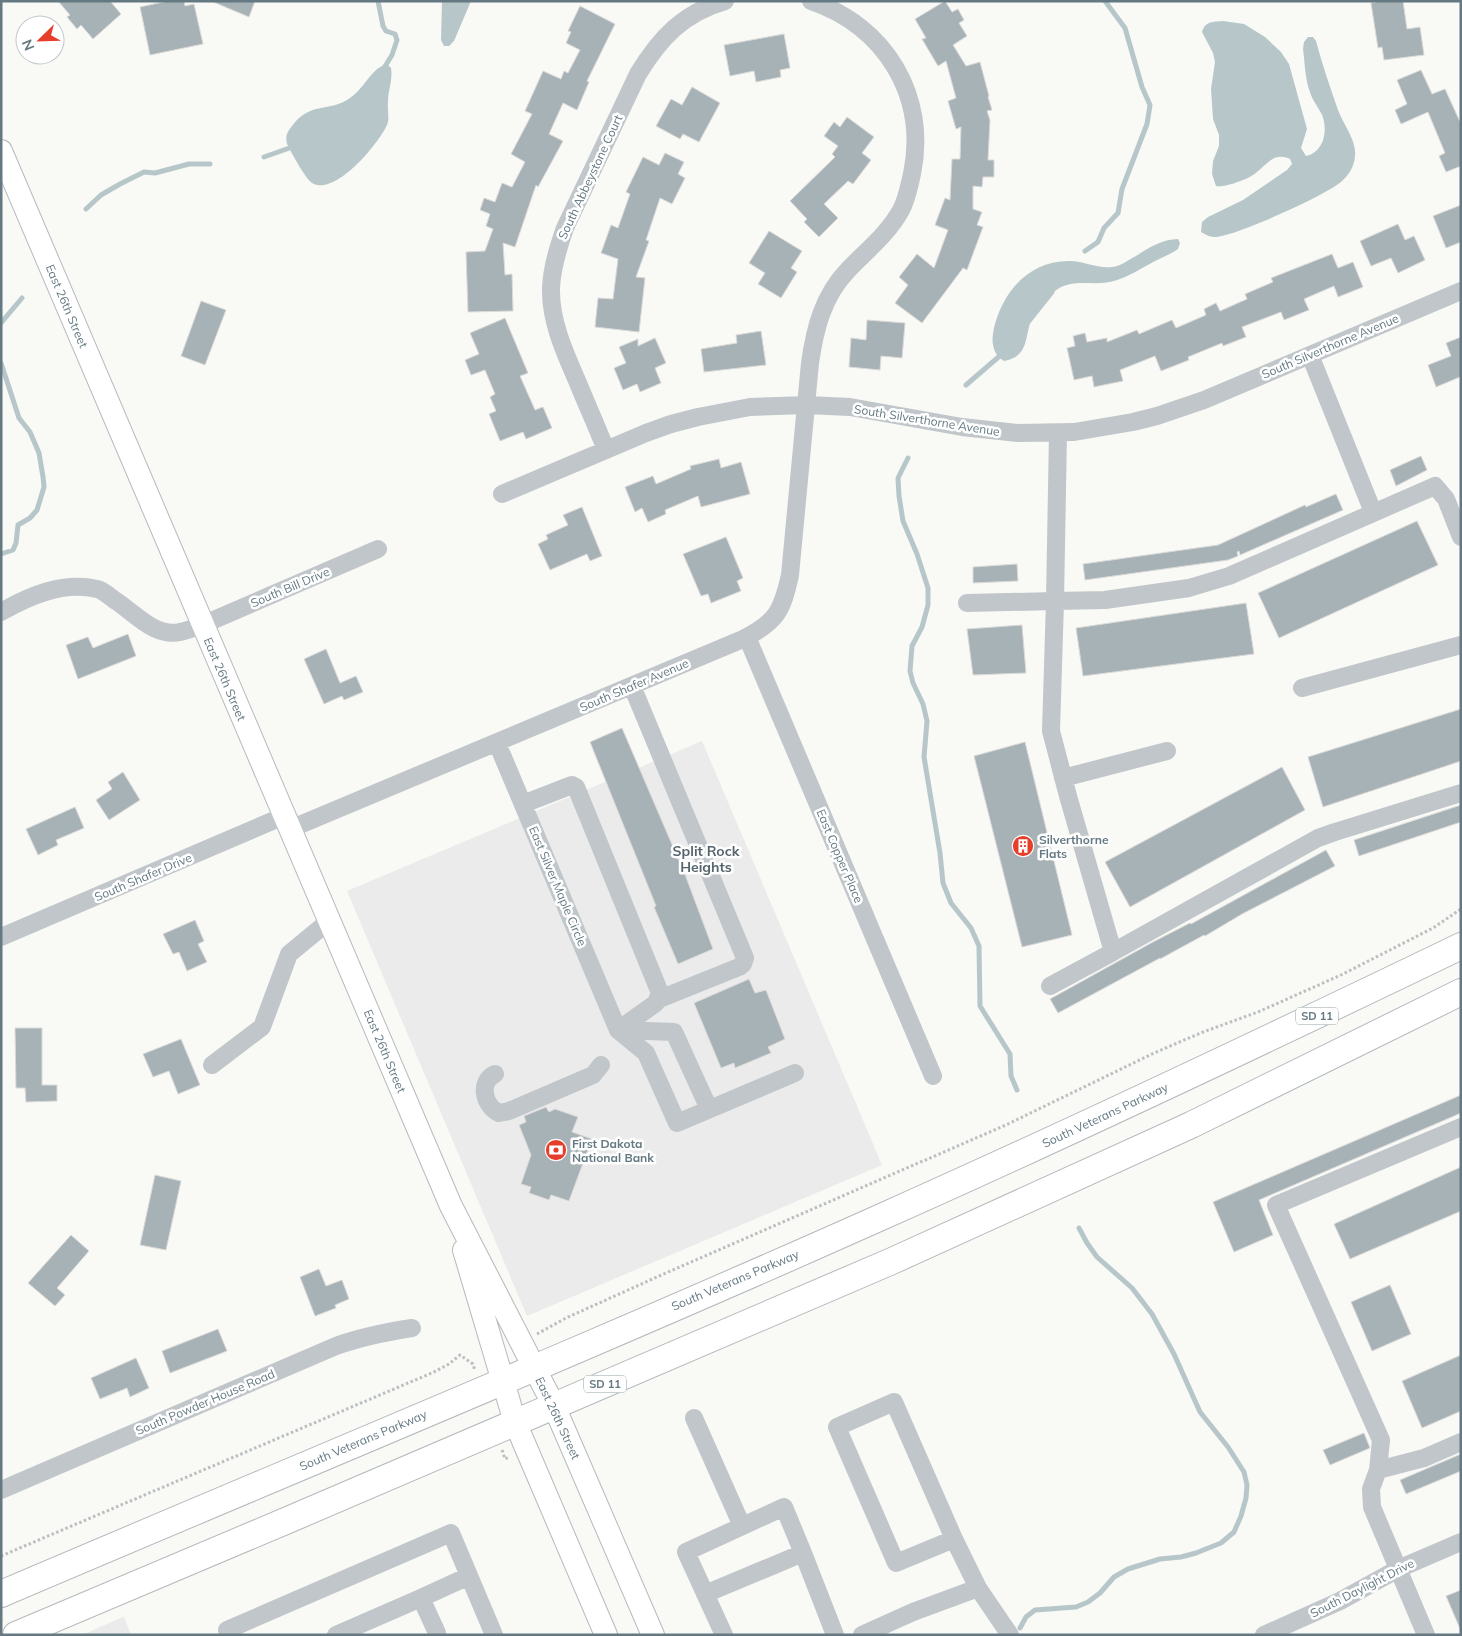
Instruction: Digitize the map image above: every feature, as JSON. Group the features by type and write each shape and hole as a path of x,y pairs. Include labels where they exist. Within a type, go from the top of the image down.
{"highway":[{"name":"South Veterans Parkway","path":"1,1594 875,1220 1289,1029 1461,946"},
{"name":"SD 11","path":"16,1635 892,1261 1190,1125 1461,992"}],"main road":[{"name":"East 26th Street","path":"1,151 451,1206 554,1406 653,1635"},
{"name":"East 26th Street","path":"451,1206 515,1422 606,1635"}],"street":[{"name":"South Abbeystone Court","path":"606,450 557,330 551,289 558,249 638,74 651,54 663,37 685,19 703,9 725,1"},
{"path":"807,404 812,344 820,314 836,284 846,271 884,233 901,210 910,184 915,149 913,110 907,91 886,54 857,25 842,14 811,1"},
{"name":"South Silverthorne Avenue","path":"502,494 646,433 698,417 750,407 807,404 850,407 989,431 1018,433 1058,433 1105,428 1157,416 1204,400 1461,291"},
{"path":"1310,355 1373,512"},
{"name":"South Shafer Avenue","path":"287,823 497,743 747,636 767,625 775,616 787,593 807,404"},
{"path":"1058,433 1052,731 1063,778 1113,952"},
{"path":"966,602 1105,600 1189,588 1229,576 1435,486 1446,499 1461,537"},
{"name":"South Bill Drive","path":"1,612 26,598 51,590 78,586 98,589 149,626 164,632 179,632 378,549"},
{"name":"East Copper Place","path":"747,636 933,1076"},
{"path":"1302,688 1461,645"},
{"path":"632,686 745,958 743,964 739,966 657,1000"},
{"name":"East Silver Maple Circle","path":"497,743 618,1030"},
{"path":"1063,778 1167,752"},
{"path":"523,804 564,787 572,785 576,787 658,984 660,993 656,1003 618,1030"},
{"path":"1050,986 1318,838 1461,794"},
{"name":"South Shafer Drive","path":"1,937 287,823"},
{"path":"212,1065 262,1027 289,954 329,921"},
{"path":"618,1030 646,1053 677,1123 795,1073"},
{"path":"618,1030 674,1032 709,1109"},
{"path":"495,1074 490,1076 487,1081 484,1093 491,1107 499,1113 509,1111 593,1075 601,1065"},
{"path":"1426,1635 1372,1507 1371,1489 1378,1470 1381,1440 1276,1205 1461,1127"},
{"name":"South Powder House Road","path":"1,1490 336,1346 383,1332 412,1328"},
{"path":"954,1540 896,1564 837,1427 894,1402 954,1540 978,1588 995,1616 1010,1635"},
{"path":"694,1418 742,1526"},
{"path":"1378,1470 1424,1458 1461,1442"},
{"path":"724,1635 686,1552 784,1507 835,1635"},
{"path":"229,1635 227,1630 451,1534 494,1635"},
{"name":"South Daylight Drive","path":"1264,1635 1340,1601 1398,1569 1461,1542"},
{"path":"705,1594 803,1553"},
{"path":"336,1635 469,1576"},
{"path":"862,1635 913,1612 978,1588"},
{"path":"421,1598 437,1633"}],"path":[{"path":"539,1332 668,1272 1008,1124 1154,1053 1258,1012 1341,975 1433,928 1461,909"},
{"path":"1,1556 434,1372 449,1364 460,1355 473,1364"}],"shaded area":[{"path":"442,1 471,1 454,41 449,46 444,46 441,40"},
{"path":"1223,21 1244,24 1265,37 1281,52 1289,64 1307,129 1301,148 1306,156 1319,148 1325,133 1323,118 1314,102 1308,84 1303,49 1304,42 1308,37 1313,37 1316,41 1338,110 1354,144 1355,156 1354,164 1349,174 1332,188 1260,223 1215,237 1201,232 1202,222 1208,217 1243,200 1287,170 1292,164 1290,159 1284,157 1274,158 1245,179 1229,185 1216,186 1212,174 1213,161 1219,146 1219,135 1213,119 1211,89 1215,62 1213,53 1202,32 1207,24"},
{"path":"387,64 391,68 388,122 382,133 366,155 344,176 321,185 312,183 302,171 287,144 286,136 289,130 306,113 335,105 350,98 372,74 381,66"},
{"path":"1178,239 1180,243 1178,249 1124,277 1106,283 1069,284 1055,291 1034,314 1023,349 1019,354 1004,361 997,355 993,347 993,338 998,314 1011,290 1031,272 1056,262 1070,261 1102,267 1115,266 1124,263 1156,244"},
{"path":"702,741 882,1165 527,1316 347,891"},
{"path":"123,1617 131,1635 82,1635"}],"building":[{"path":"58,1 110,1 121,14 93,39 81,25 77,29 67,17 70,15"},
{"path":"168,1 184,1 185,6 194,4 203,44 150,55 140,7"},
{"path":"211,1 255,1 249,17"},
{"path":"945,1 952,12 958,9 964,20 959,23 967,36 953,45 966,66 980,62 992,110 987,111 990,120 988,160 994,160 994,177 983,177 982,187 973,186 973,209 982,212 977,225 983,227 967,270 963,268 922,323 895,303 908,285 899,277 917,254 934,268 948,230 935,225 945,198 950,200 952,159 960,159 961,127 956,129 948,101 956,98 946,61 938,66 922,39 926,38 915,19"},
{"path":"1403,1 1407,29 1420,27 1424,55 1384,60 1382,47 1378,48 1371,3"},
{"path":"580,6 615,24 587,81 589,82 577,110 563,103 549,134 563,141 538,187 536,185 515,247 503,243 505,275 512,274 513,311 468,312 466,252 485,251 493,229 486,226 490,214 480,210 484,198 495,202 502,183 512,187 525,162 511,154 532,114 525,111 543,71 561,79 564,71 568,73 580,50 566,43 571,32 568,31"},
{"path":"784,34 790,68 780,70 781,77 756,82 754,71 730,76 724,45"},
{"path":"1421,70 1432,94 1445,89 1461,124 1461,166 1446,172 1439,156 1445,153 1428,112 1401,124 1395,110 1407,104 1397,80"},
{"path":"692,87 720,103 699,142 683,134 680,139 656,126 671,99 682,105"},
{"path":"847,117 874,137 862,153 871,160 853,184 848,181 824,204 838,218 819,237 804,222 807,219 790,201 835,157 832,154 838,146 824,136 834,122 840,127"},
{"path":"665,153 684,162 678,174 685,178 672,204 660,198 646,240 649,241 636,277 645,278 639,332 595,327 598,298 613,299 618,259 601,253 611,225 618,228 630,194 626,192 643,157 659,165"},
{"path":"1461,205 1461,242 1446,248 1433,216"},
{"path":"1398,224 1405,240 1414,236 1425,260 1398,273 1391,258 1371,266 1360,241"},
{"path":"769,231 802,251 791,268 797,272 781,298 758,284 765,273 749,263"},
{"path":"1332,254 1338,268 1353,262 1363,287 1338,297 1334,286 1304,299 1309,310 1284,320 1281,312 1242,327 1246,337 1223,346 1222,343 1188,357 1189,360 1161,371 1155,356 1120,370 1123,381 1094,387 1092,376 1074,380 1067,348 1075,346 1073,336 1085,333 1087,342 1107,338 1107,342 1137,330 1139,334 1172,320 1176,328 1206,315 1204,309 1216,303 1220,311 1247,299 1245,294 1273,282 1271,278"},
{"path":"201,301 226,310 205,365 181,356"},
{"path":"505,318 528,373 520,376 535,410 543,407 552,428 526,439 523,432 500,441 489,414 496,411 490,397 495,394 485,370 471,375 465,360 479,354 470,333"},
{"path":"867,320 905,323 902,358 881,356 880,370 849,367 851,338 866,340"},
{"path":"761,331 766,365 704,372 701,349 737,343 736,335"},
{"path":"1461,337 1461,378 1436,387 1428,365 1451,356 1446,343"},
{"path":"655,338 666,363 655,368 661,383 640,392 637,384 623,390 614,368 626,363 619,347 638,339 638,346"},
{"path":"1421,456 1427,470 1396,486 1390,470"},
{"path":"719,459 721,468 741,462 750,494 701,507 698,496 665,510 666,514 648,522 642,508 635,512 625,487 653,476 656,484 691,469 690,466"},
{"path":"1336,494 1343,510 1240,555 1239,551 1237,552 1238,556 1228,560 1085,580 1083,564 1218,545 1305,505 1306,507"},
{"path":"582,507 602,556 590,561 587,554 550,570 538,544 548,539 546,535 568,525 563,515"},
{"path":"1417,521 1438,565 1279,638 1258,593"},
{"path":"726,537 743,578 737,581 741,591 711,603 708,594 701,596 683,554"},
{"path":"1017,564 1018,581 973,583 973,567"},
{"path":"1246,603 1254,654 1083,676 1076,628"},
{"path":"1022,625 1026,673 973,675 967,629"},
{"path":"128,634 136,656 78,679 66,645 88,637 93,648"},
{"path":"326,649 340,683 356,676 363,692 344,700 342,696 324,704 304,659"},
{"path":"1461,709 1461,761 1323,807 1308,757"},
{"path":"622,728 686,877 713,949 678,964 590,742"},
{"name":"Silverthorne Flats","path":"1025,742 1072,935 1022,947 974,756"},
{"name":"Silverthorne Flats","path":"1282,767 1305,810 1130,907 1105,862"},
{"path":"123,772 140,800 109,820 96,800 112,789 108,782"},
{"path":"1461,805 1461,822 1359,856 1354,840"},
{"path":"75,807 84,828 56,840 58,845 38,855 26,829"},
{"path":"1326,850 1335,866 1058,1013 1050,999"},
{"path":"195,920 204,941 198,944 207,962 187,971 179,952 173,954 163,934"},
{"path":"749,979 755,993 766,990 785,1039 768,1047 771,1053 735,1068 734,1063 721,1068 694,1003"},
{"path":"15,1028 42,1028 42,1085 57,1085 57,1101 26,1102 25,1088 16,1088"},
{"path":"181,1039 200,1085 178,1094 169,1071 153,1077 143,1054"},
{"path":"1461,1095 1461,1113 1259,1200 1273,1235 1234,1252 1213,1202"},
{"path":"546,1107 549,1112 555,1109 578,1117 572,1132 592,1139 569,1201 551,1195 549,1200 529,1193 531,1187 521,1184 531,1155 519,1125 526,1122 524,1116"},
{"path":"1461,1167 1461,1211 1350,1259 1334,1224"},
{"path":"155,1175 181,1181 166,1250 140,1245"},
{"path":"71,1235 89,1251 57,1288 65,1295 55,1306 28,1283"},
{"path":"319,1269 326,1286 342,1280 349,1299 335,1305 336,1308 315,1316 300,1277"},
{"path":"1390,1285 1411,1334 1372,1351 1351,1302"},
{"path":"218,1329 227,1351 170,1373 162,1351"},
{"path":"1461,1355 1461,1411 1422,1428 1402,1381"},
{"path":"136,1358 149,1388 130,1397 127,1388 100,1399 91,1378"},
{"path":"1364,1433 1370,1448 1330,1465 1323,1450"},
{"path":"1461,1454 1461,1471 1406,1494 1400,1480"},
{"path":"1461,1590 1461,1631 1446,1596"}],"waterway":[{"path":"378,1 383,26 386,31 395,34 397,40 392,55 384,68"},
{"path":"1085,251 1098,242 1104,228 1118,213 1122,189 1147,124 1150,105 1142,87 1125,28 1105,1"},
{"path":"264,157 295,146"},
{"path":"86,209 101,195 144,172 155,173 189,164 210,164"},
{"path":"1029,321 1052,292"},
{"path":"1,323 22,298"},
{"path":"966,385 1002,354"},
{"path":"1,363 19,418 30,432 39,453 44,487 37,510 30,518 18,525 16,543 13,550 1,554"},
{"path":"908,458 898,478 899,496 903,521 917,554 928,588 928,605 922,627 912,646 910,671 913,683 923,704 927,721 924,757 940,853 943,883 951,903 971,928 979,946 980,1006 1010,1054 1011,1076 1017,1090"},
{"path":"1020,1628 1026,1617 1035,1610 1076,1607 1088,1602 1100,1593 1114,1577 1128,1569 1160,1559 1196,1553 1221,1543 1234,1532 1246,1498 1247,1485 1244,1472 1228,1447 1200,1412 1174,1354 1152,1314 1132,1288 1097,1257 1079,1228"}],"place":[{"name":"Silverthorne Flats","path":"1023,846"},
{"name":"First Dakota National Bank","path":"556,1150"}],"district":[{"name":"Split Rock Heights","path":"706,860"}]}
